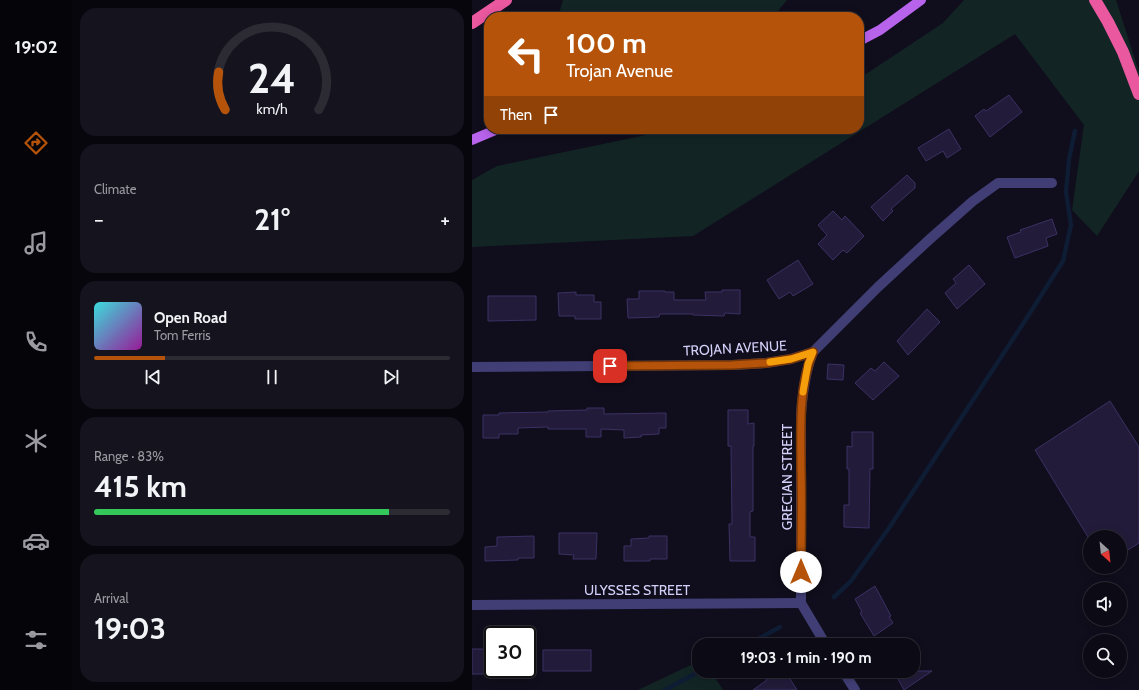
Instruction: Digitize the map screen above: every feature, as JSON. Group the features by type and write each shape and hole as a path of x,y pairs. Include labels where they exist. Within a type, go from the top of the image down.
{"highway":[{"path":"488,12 506,0"},
{"path":"1095,0 1123,52 1139,94"},
{"path":"472,23 484,15"}],"main road":[{"path":"864,38 880,30 921,0"},
{"path":"472,140 486,134"}],"street":[{"name":"TROJAN AVENUE","path":"472,367 732,365 766,363 791,359 813,352 878,287 930,239 979,196 998,183 1052,183"},
{"name":"GRECIAN STREET","path":"801,603 801,413 804,383 808,364 813,352"},
{"name":"ULYSSES STREET","path":"472,605 801,603"},
{"path":"801,603 822,638"},
{"path":"847,678 855,690"}],"green space":[{"path":"563,0 787,0 778,12 559,12"},
{"path":"964,0 1116,0 1139,72 1139,171 1097,236 1072,210 1084,125 1015,34 864,129 864,75 943,23"},
{"path":"651,134 856,134 693,236 472,247 472,180 497,166"},
{"path":"692,664 692,678 715,678 723,690 638,690"}],"building":[{"path":"1009,95 1022,112 990,137 975,116 984,109 986,111"},
{"path":"949,129 961,149 947,158 943,151 926,161 918,148"},
{"path":"907,175 915,183 915,188 891,209 893,211 883,221 871,207"},
{"path":"833,211 842,220 845,216 864,236 847,253 843,250 833,260 818,244 827,235 818,225"},
{"path":"1052,219 1057,234 1046,238 1048,246 1015,258 1007,237 1021,232 1020,230"},
{"path":"798,260 813,284 793,296 790,292 779,299 767,280"},
{"path":"969,265 985,284 957,309 945,293 956,283 953,279"},
{"path":"722,290 740,290 740,314 725,313 724,316 660,314 659,317 628,318 627,299 639,299 639,291 674,292 674,300 706,300 705,292 722,292"},
{"path":"576,292 576,295 594,295 594,302 601,302 601,319 575,319 575,316 559,316 558,293"},
{"path":"488,296 536,296 536,320 488,321"},
{"path":"927,309 940,322 908,355 897,341"},
{"path":"884,362 899,376 873,400 855,383 871,368 875,371"},
{"path":"828,364 844,365 843,380 827,379"},
{"path":"1110,401 1139,447 1139,543 1127,551 1127,530 1084,530 1035,450"},
{"path":"587,408 604,408 604,414 666,413 666,428 659,428 659,434 624,438 624,430 601,429 601,437 586,437 586,429 548,429 548,427 518,428 518,434 499,434 499,438 483,438 483,415 499,415 499,413 587,410"},
{"path":"728,410 748,410 748,424 754,423 753,511 750,512 750,537 755,537 755,561 730,561 729,524 732,524 731,446 728,446"},
{"path":"852,432 873,432 873,469 870,469 869,528 844,527 844,505 849,505 849,469 847,469 847,446 852,447"},
{"path":"559,533 597,533 596,559 573,559 574,555 559,554"},
{"path":"534,536 534,558 485,561 485,547 497,546 497,537"},
{"path":"649,536 667,536 667,559 650,559 650,561 624,561 624,546 631,546 631,539 649,538"},
{"path":"875,586 891,616 889,617 893,623 874,636 860,613 862,612 855,599"},
{"path":"472,649 484,649 484,674 472,674"},
{"path":"543,650 591,650 591,671 543,671"},
{"path":"920,671 932,671 904,690 898,679 920,678"},
{"path":"766,678 789,678 797,690 753,690 767,680"}],"waterway":[{"path":"834,597 851,581 889,528 1063,261 1071,225 1066,192 1069,159 1075,131"},
{"path":"760,638 780,627"},
{"path":"665,690 692,675"}],"slow traffic":[{"path":"770,362 791,359 813,352 808,364 803,392"}],"route":[{"path":"610,366 732,365 766,363 791,359 813,352 808,364 804,383 801,413 801,572"}]}
